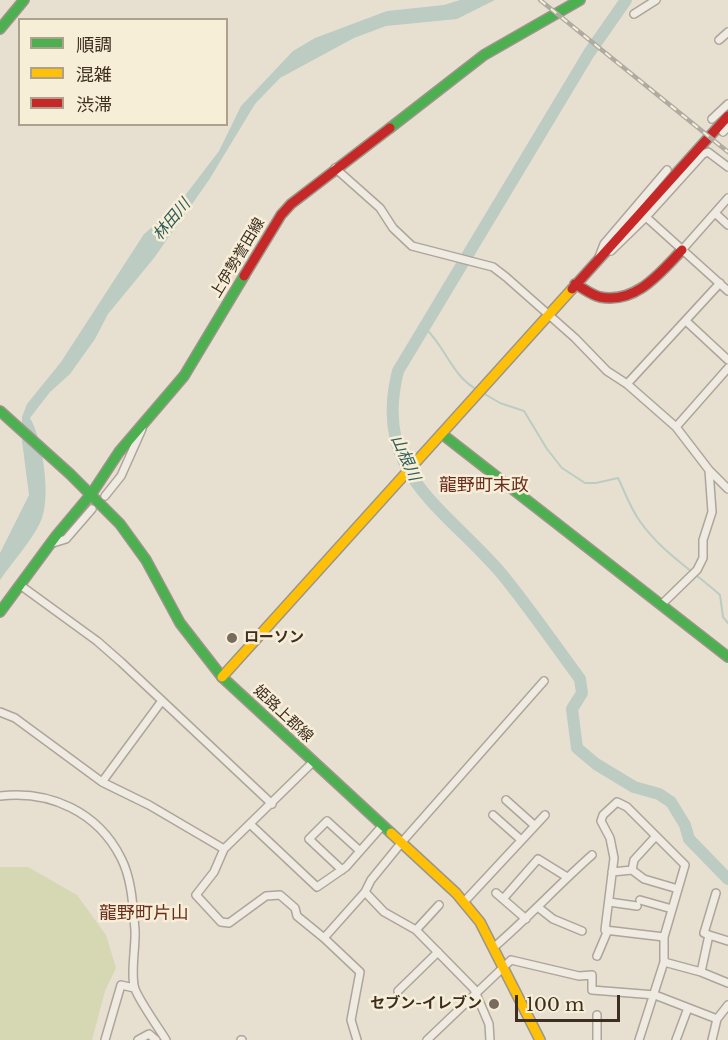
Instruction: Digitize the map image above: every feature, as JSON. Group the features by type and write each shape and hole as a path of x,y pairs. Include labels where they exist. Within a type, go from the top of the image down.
{"main road":[{"path":"0,29 24,0"},
{"name":"上伊勢誉田線","path":"0,612 50,544 92,493 119,452 184,376 281,215 335,168 484,54 580,0"},
{"path":"222,677 728,116"},
{"path":"575,284 599,297 625,297 640,291 682,250"},
{"name":"姫路上郡線","path":"0,411 92,493 136,544 180,623 198,650 222,677 464,902 480,922 540,1040"},
{"path":"442,434 728,657"}],"street":[{"path":"634,14 656,0"},
{"path":"719,40 728,32"},
{"path":"712,119 728,105"},
{"path":"599,257 609,253 646,217 703,154 708,152 728,167"},
{"path":"335,168 380,208 393,228 412,246 493,267 575,338 607,371 627,384 676,427 709,470 728,489"},
{"path":"599,257 604,244 667,170"},
{"path":"682,250 728,198"},
{"path":"715,213 728,225"},
{"path":"646,217 728,291"},
{"path":"627,384 720,284"},
{"path":"686,321 728,360"},
{"path":"676,427 728,368"},
{"path":"105,496 121,476 143,426"},
{"path":"661,605 697,570 702,558 703,540 712,512 709,470"},
{"path":"50,544 66,539 92,509"},
{"path":"20,585 97,641 161,702 211,744 272,804"},
{"path":"324,938 365,892 371,880 402,842 544,681"},
{"path":"102,782 161,702"},
{"path":"0,712 15,718 102,782 149,805 224,849"},
{"path":"313,762 224,849 214,872 196,895 221,922 229,923 267,896 280,895 295,908 297,916 302,921 360,972 351,1020 357,1040"},
{"path":"0,796 17,794 75,807 90,818 112,844 128,874 135,931 135,988 166,1040"},
{"path":"506,800 534,825"},
{"path":"639,1040 664,962 664,937 685,865 627,807 617,802 603,815 601,821 613,848 605,930 664,937"},
{"path":"493,815 520,839"},
{"path":"464,902 520,839 545,815"},
{"path":"342,870 309,839 327,821 360,851"},
{"path":"250,824 318,887 342,870 383,825"},
{"path":"632,870 634,860 655,837"},
{"path":"493,948 539,908 567,877 592,855"},
{"path":"503,899 538,859 567,877"},
{"path":"612,872 632,870 644,879 678,889"},
{"path":"365,892 384,912 416,930 476,994 489,1024 490,1040"},
{"path":"496,893 526,919"},
{"path":"716,893 704,933 728,941"},
{"path":"609,902 638,903 672,909"},
{"path":"416,930 439,905"},
{"path":"539,908 553,919 582,931"},
{"path":"597,956 608,930"},
{"path":"701,972 709,935"},
{"path":"398,991 438,952"},
{"path":"427,1040 511,960 579,976 592,975 592,990 655,994 717,1019"},
{"path":"664,962 701,972 728,983"},
{"path":"105,1040 121,985 135,988"},
{"path":"712,1040 717,1019 728,1005"},
{"path":"676,1040 688,1008"},
{"path":"597,1015 597,1040"},
{"path":"138,1040 149,1034 156,1040"}],"green space":[{"path":"0,867 28,867 77,895 106,935 116,968 105,991 92,1040 0,1040"}],"water":[{"name":"林田川","path":"460,0 495,0 457,19 386,26 354,38 280,78 255,104 209,180 154,258 108,314 95,339 70,374 50,392 30,418 42,455 46,485 44,513 31,538 0,580 0,553 29,495 22,441 22,417 27,404 61,362 144,234 177,206 219,151 241,106 293,51 315,38 387,11 444,5"}],"waterway":[{"name":"山根川","path":"626,0 589,53 398,371 393,406 395,436 404,462 418,485 436,507 501,573 580,679 582,693 572,709 577,748 596,764 634,787 659,794 671,802 685,825 689,839 728,879"},
{"path":"425,328 455,370 478,390"},
{"path":"483,393 500,403 524,411 547,449 562,468 585,483 618,478 639,520 657,542 720,595 723,617 728,623"}],"railway":[{"path":"540,0 728,152"}],"traffic: fast":[{"path":"0,29 24,0"},
{"path":"390,128 484,55 580,0"},
{"path":"0,612 56,536 92,493 119,452 184,376 244,276"},
{"path":"0,411 70,474 120,524 146,560 180,623 222,677 391,833"},
{"path":"442,434 728,657"}],"traffic: slow":[{"path":"222,677 572,289"},
{"path":"391,833 456,893 480,922 540,1040"}],"traffic: jam":[{"path":"572,289 728,116"},
{"path":"244,276 281,215 291,204 390,128"},
{"path":"575,284 600,297 625,296 656,277 682,250"}],"place":[{"name":"ローソン","path":"232,638"},
{"name":"セブン-イレブン","path":"494,1004"}],"district":[{"name":"龍野町末政","path":"484,486"},
{"name":"龍野町片山","path":"144,914"}]}
